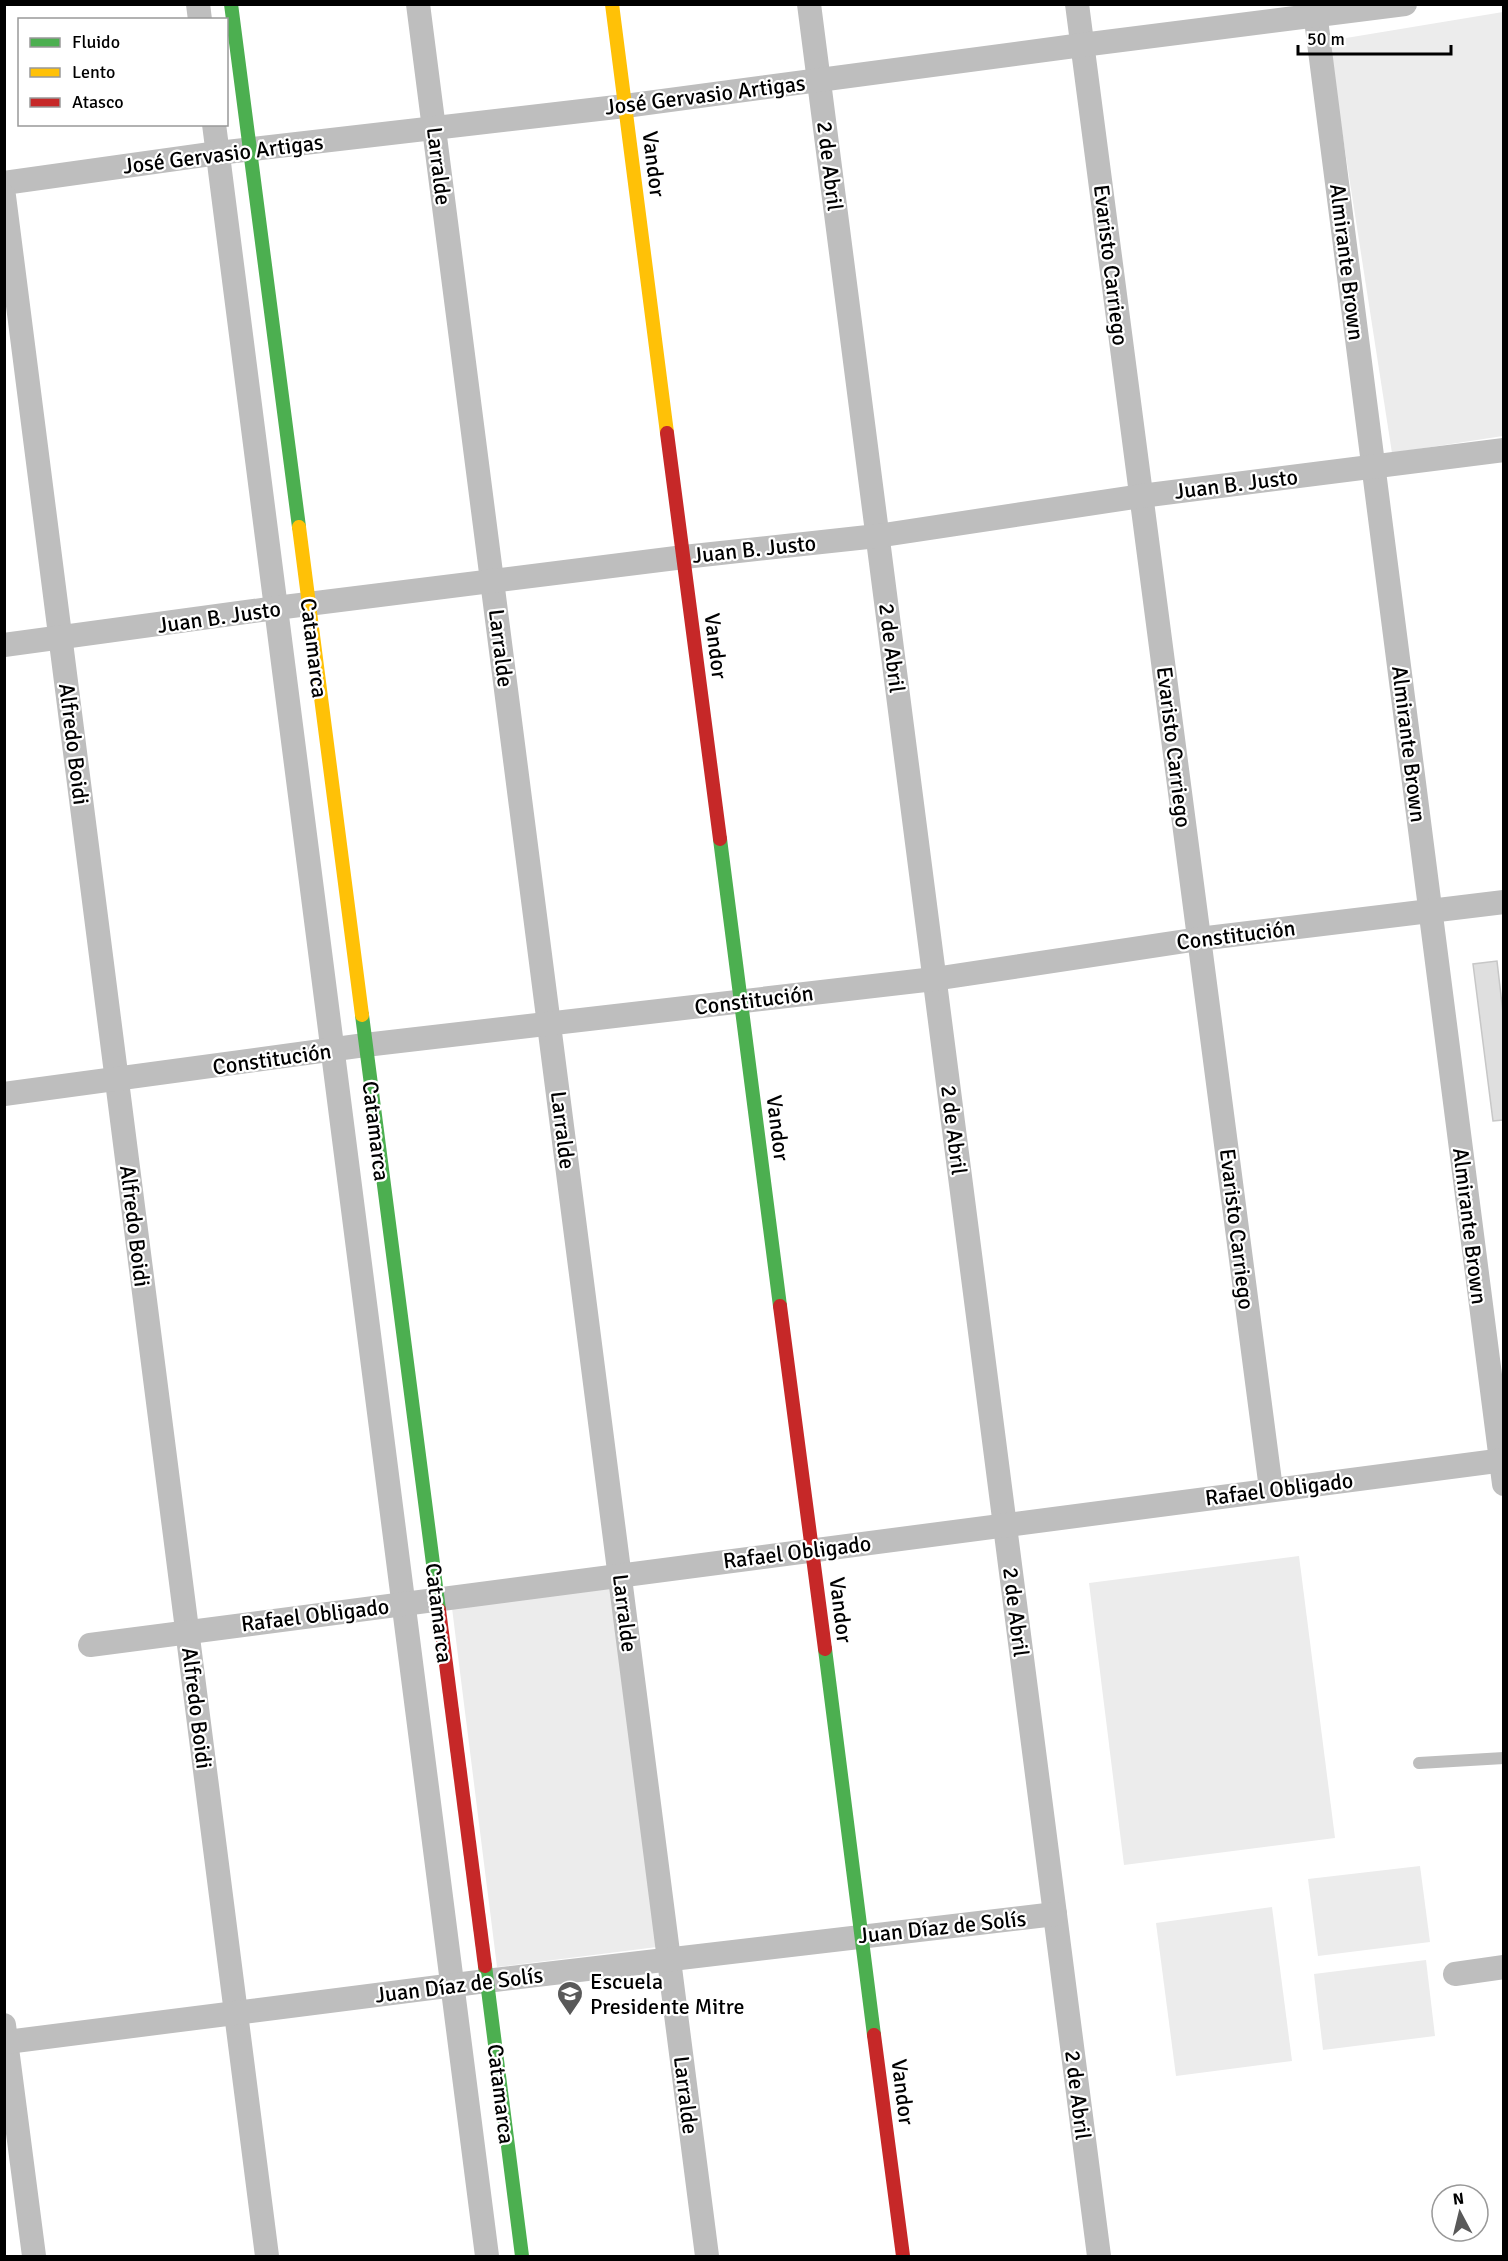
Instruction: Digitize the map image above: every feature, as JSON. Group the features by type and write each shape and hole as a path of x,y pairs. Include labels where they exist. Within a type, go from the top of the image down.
{"street":[{"name":"Catamarca","path":"231,4 522,2256"},
{"name":"Larralde","path":"418,4 707,2256"},
{"name":"Vandor","path":"612,4 903,2256"},
{"name":"2 de Abril","path":"809,4 1099,2256"},
{"name":"Evaristo Carriego","path":"1077,4 1271,1489"},
{"name":"José Gervasio Artigas","path":"4,183 218,153 625,106 1082,45 1315,11 1405,4"},
{"name":"Almirante Brown","path":"1315,11 1502,1460 1503,1484"},
{"name":"Catamarca","path":"214,126 487,2256"},
{"name":"Alfredo Boidi","path":"4,196 267,2256"},
{"name":"Juan B. Justo","path":"4,645 684,557 877,536 1141,496 1503,450"},
{"name":"Constitución","path":"4,1094 365,1045 934,979 1199,939 1503,902"},
{"name":"Rafael Obligado","path":"90,1645 1502,1460"},
{"name":"Juan Díaz de Solís","path":"6,2034 236,2014 486,1981 1055,1914"},
{"path":"1455,1974 1503,1967"},
{"path":"6,2034 34,2256"}],"lane":[{"path":"1419,1763 1503,1758"}],"shaded area":[{"path":"1503,12 1503,436 1392,453 1328,41"},
{"path":"1299,1556 1335,1838 1124,1865 1089,1583"},
{"path":"611,1580 657,1947 497,1967 451,1600"},
{"path":"1420,1866 1430,1942 1318,1956 1308,1879"},
{"path":"1272,1907 1292,2061 1176,2076 1156,1923"},
{"path":"1426,1960 1435,2036 1323,2050 1314,1974"}],"building":[{"path":"1497,961 1503,1013 1503,1120 1493,1121 1473,964"}],"traffic: fast":[{"path":"231,4 299,527"},
{"path":"720,839 780,1306"},
{"path":"362,1015 439,1610"},
{"path":"825,1649 874,2035"},
{"path":"485,1966 522,2256"}],"traffic: slow":[{"path":"612,4 667,433"},
{"path":"299,527 362,1015"}],"traffic: jam":[{"path":"667,433 720,839"},
{"path":"780,1306 825,1649"},
{"path":"439,1610 485,1966"},
{"path":"874,2035 903,2256"}],"place":[{"name":"Escuela Presidente Mitre","path":"570,2017"}]}
